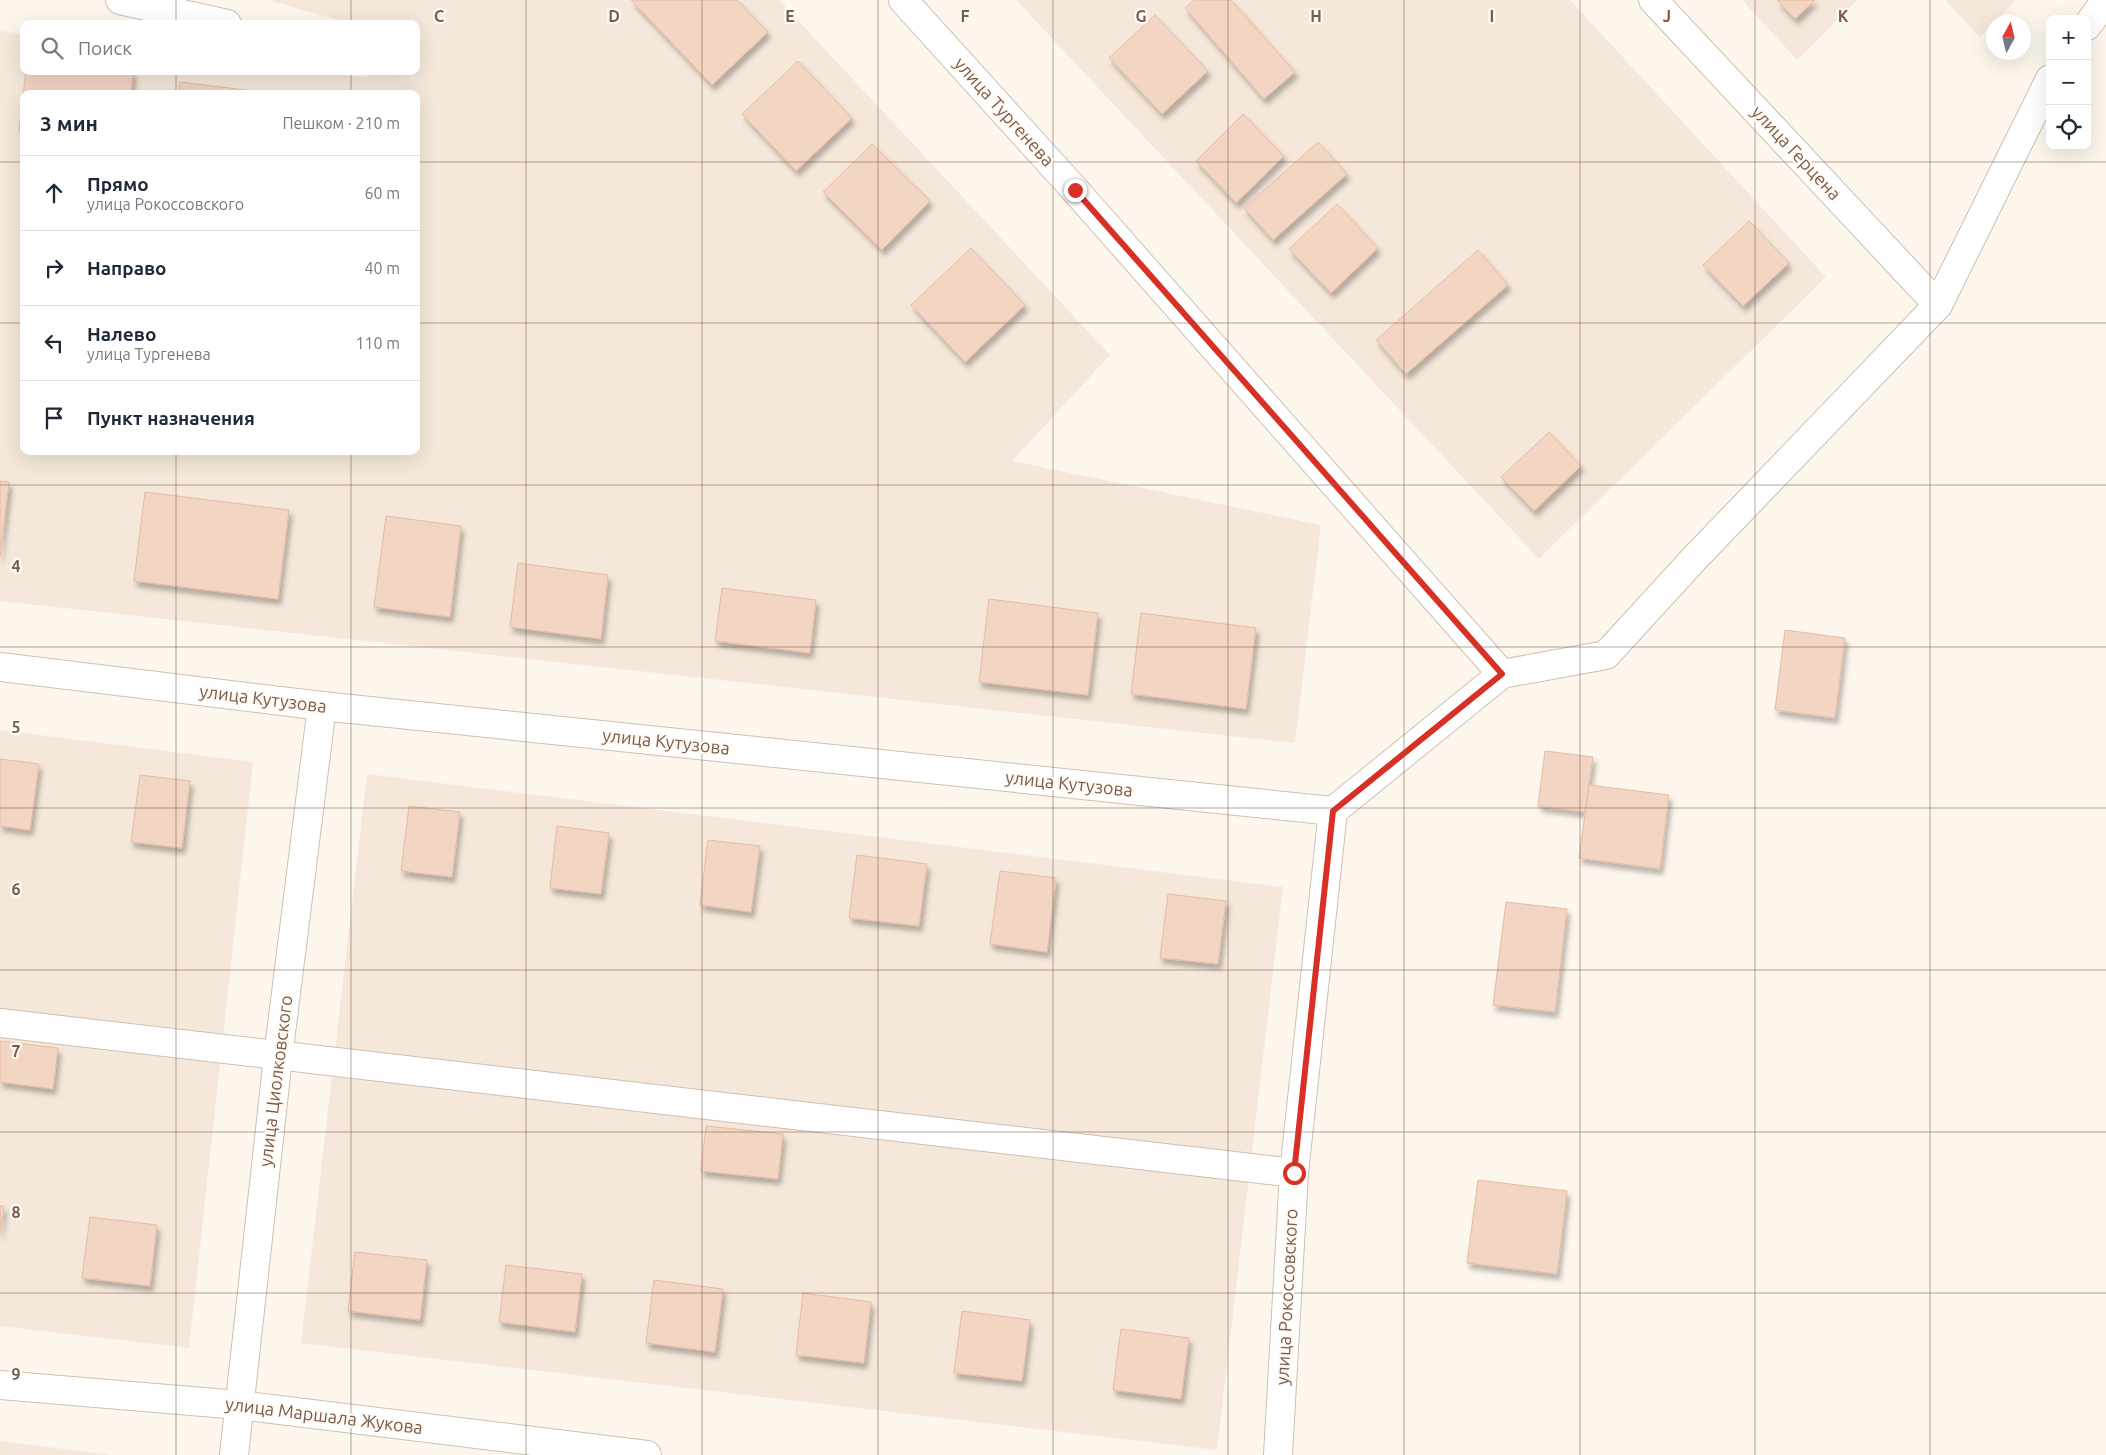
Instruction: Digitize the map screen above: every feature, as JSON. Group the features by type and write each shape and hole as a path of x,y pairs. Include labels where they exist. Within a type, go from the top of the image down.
{"street":[{"path":"120,0 209,20"},
{"name":"улица Тургенева","path":"902,0 1075,190 1502,674"},
{"name":"улица Герцена","path":"1653,0 1938,305"},
{"path":"2091,21 2106,0"},
{"path":"1333,811 1502,674 1606,655 1694,559 1938,305 2046,87"},
{"name":"улица Кутузова","path":"0,668 322,706 1333,811"},
{"name":"улица Циолковского","path":"234,1455 278,1056 322,706"},
{"name":"улица Рокоссовского","path":"1278,1455 1294,1173 1333,811"},
{"path":"0,1023 1294,1173"},
{"name":"улица Маршала Жукова","path":"0,1385 239,1405 530,1448 647,1455"}],"shaded area":[{"path":"268,0 779,0 1110,355 1012,461 1321,525 1295,743 0,601 0,31 20,34 20,75 346,75 367,78 368,75 420,75 420,20 338,20"},
{"path":"1016,0 1570,0 1826,277 1539,559"},
{"path":"1742,0 1857,0 1797,60"},
{"path":"1945,0 2016,0 2001,15 1986,15 1986,31 1980,37"},
{"path":"0,730 253,762 189,1348 0,1326"},
{"path":"367,774 1283,887 1217,1450 301,1343"},
{"path":"0,1441 112,1455 0,1455"}],"building":[{"path":"631,0 737,0 768,32 712,85"},
{"path":"1194,0 1231,0 1295,72 1264,99 1185,8"},
{"path":"1777,0 1815,0 1795,19"},
{"path":"1155,15 1208,71 1162,114 1109,58"},
{"path":"798,61 852,118 796,171 742,114"},
{"path":"26,75 133,75 131,90 24,90"},
{"path":"180,82 245,90 179,90"},
{"path":"1243,114 1284,156 1236,203 1196,161"},
{"path":"1318,142 1347,174 1273,240 1244,208"},
{"path":"872,144 930,201 882,250 823,192"},
{"path":"1337,204 1378,248 1331,293 1289,249"},
{"path":"1749,221 1789,263 1743,306 1703,265"},
{"path":"971,248 1025,305 965,362 911,305"},
{"path":"1478,250 1508,285 1406,374 1376,340"},
{"path":"1549,432 1581,466 1534,511 1501,477"},
{"path":"0,481 9,482 0,557"},
{"path":"145,492 289,510 278,599 134,581"},
{"path":"386,516 461,526 450,617 374,607"},
{"path":"518,563 608,575 601,639 510,627"},
{"path":"722,588 816,600 810,653 715,641"},
{"path":"989,599 1098,613 1088,695 979,682"},
{"path":"1141,613 1256,628 1246,709 1131,694"},
{"path":"1785,630 1845,638 1835,718 1775,710"},
{"path":"1545,751 1593,757 1585,812 1538,806"},
{"path":"0,759 39,764 30,830 0,826"},
{"path":"140,775 190,781 182,848 131,842"},
{"path":"1589,785 1669,795 1660,869 1579,858"},
{"path":"409,806 460,812 452,877 401,871"},
{"path":"557,826 609,833 601,894 550,888"},
{"path":"708,840 760,846 751,912 700,905"},
{"path":"857,855 927,864 919,926 849,918"},
{"path":"1000,871 1056,878 1047,952 990,944"},
{"path":"1168,894 1226,901 1218,964 1160,958"},
{"path":"1506,902 1567,909 1555,1012 1493,1005"},
{"path":"0,1041 58,1048 53,1089 0,1082"},
{"path":"706,1126 783,1134 778,1179 701,1171"},
{"path":"1478,1180 1567,1191 1557,1274 1467,1263"},
{"path":"0,1206 4,1206 0,1234"},
{"path":"90,1217 157,1225 150,1286 82,1278"},
{"path":"355,1252 427,1260 420,1320 348,1311"},
{"path":"506,1265 582,1274 575,1332 499,1322"},
{"path":"654,1280 723,1289 715,1352 646,1343"},
{"path":"803,1293 871,1302 864,1363 796,1355"},
{"path":"962,1311 1030,1320 1022,1381 954,1373"},
{"path":"1121,1329 1189,1338 1181,1399 1113,1390"}],"route":[{"path":"1075,190 1502,674 1333,811 1294,1173"}]}
